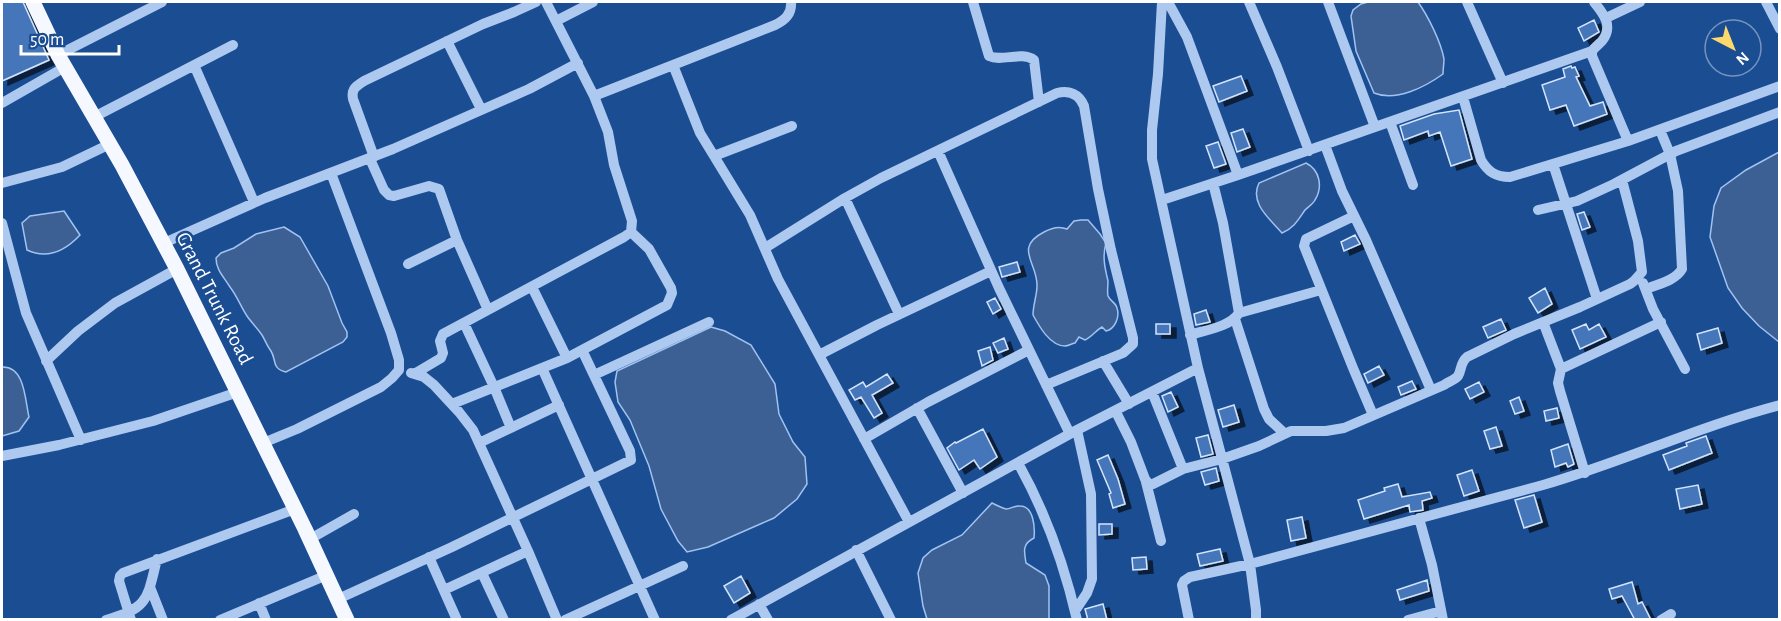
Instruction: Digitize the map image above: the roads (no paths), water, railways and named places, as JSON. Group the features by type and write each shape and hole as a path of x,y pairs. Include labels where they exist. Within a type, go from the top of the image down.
{"main road":[{"name":"Grand Trunk Road","path":"33,2 62,61 164,243 296,508 347,620"}],"street":[{"path":"2,104 62,61 162,2"},
{"path":"488,310 457,240 439,189 429,186 394,196 384,190 352,93 364,81 536,2"},
{"path":"414,374 441,358 443,353 440,337 631,232 632,221 614,165 608,132 594,96 546,2"},
{"path":"556,21 593,2"},
{"path":"594,96 775,25 787,17 791,2"},
{"path":"973,2 988,56 999,59 1028,56 1034,60 1039,102"},
{"path":"1162,2 1152,130 1152,159 1190,335 1250,564 1256,620"},
{"path":"1168,2 1187,38 1238,175"},
{"path":"1249,2 1309,151"},
{"path":"1328,2 1375,127"},
{"path":"1467,2 1503,83"},
{"path":"1162,200 1309,151 1592,51 1605,36 1606,18 1594,2"},
{"path":"1606,18 1640,2"},
{"path":"1766,2 1779,29"},
{"path":"447,41 481,109"},
{"path":"94,117 233,45"},
{"path":"1592,51 1592,56 1629,141"},
{"path":"164,243 254,202 372,158 578,63"},
{"path":"194,65 254,202"},
{"path":"673,65 700,133 750,215 778,279 909,522"},
{"path":"1538,210 1592,195 1622,180 1665,143 1779,86"},
{"path":"765,248 881,178 1057,93 1065,91 1077,96 1084,106 1111,250 1134,338 1129,349 1046,385"},
{"path":"1463,97 1481,160 1492,174 1502,177 1510,177 1629,141 1665,143 1779,112"},
{"path":"1390,122 1413,185"},
{"path":"714,156 792,126"},
{"path":"1646,289 1672,279 1679,275 1682,269 1678,191 1665,143"},
{"path":"2,183 62,167 110,144"},
{"path":"1325,145 1342,191 1366,240 1431,390"},
{"path":"938,151 991,271 1046,385 1073,432 1091,494 1092,579 1076,615"},
{"path":"1553,164 1597,299"},
{"path":"263,443 297,429 381,387 399,370 399,360 391,333 331,173"},
{"path":"1146,482 1153,484 1183,469 1259,446 1291,431 1335,430 1373,415 1456,379 1462,362 1467,357 1630,284 1642,272 1638,241 1622,180"},
{"path":"1213,183 1224,223 1237,316 1264,409 1275,426 1284,434"},
{"path":"845,198 899,314"},
{"path":"1354,216 1304,242 1306,254 1373,415"},
{"path":"2,223 26,313 81,440"},
{"path":"452,404 567,358 667,306 672,293 671,288 655,258 631,232"},
{"path":"408,264 457,240"},
{"path":"46,361 78,331 115,303 177,270"},
{"path":"819,355 991,271"},
{"path":"1640,276 1660,322 1686,369"},
{"path":"532,286 567,358"},
{"path":"1190,335 1228,323 1237,316 1321,290"},
{"path":"594,375 710,322"},
{"path":"1543,322 1561,369 1558,383 1584,473"},
{"path":"1561,369 1660,322"},
{"path":"464,324 511,428"},
{"path":"338,599 627,462 632,456 582,350"},
{"path":"864,439 917,408 1029,350"},
{"path":"1103,361 1129,404"},
{"path":"542,368 655,620"},
{"path":"731,620 1073,432 1198,368"},
{"path":"399,370 424,377 468,422 528,551 557,620"},
{"path":"2,456 81,440 153,421 238,392"},
{"path":"1152,392 1183,469"},
{"path":"479,444 559,405"},
{"path":"1189,620 1182,585 1190,577 1250,564 1584,473 1740,415 1779,405"},
{"path":"917,408 963,493"},
{"path":"1116,412 1131,442 1146,482 1161,541"},
{"path":"1018,463 1047,519 1069,584 1076,615"},
{"path":"130,616 120,581 120,576 129,570 296,508"},
{"path":"310,539 354,514"},
{"path":"1408,620 1442,615 1432,565 1419,518"},
{"path":"856,550 891,620"},
{"path":"444,590 528,551"},
{"path":"429,557 457,620"},
{"path":"106,620 130,616 147,597 157,559"},
{"path":"565,620 683,566"},
{"path":"482,573 504,620"},
{"path":"220,620 327,575"},
{"path":"150,587 163,620"},
{"path":"259,603 266,620"},
{"path":"759,604 768,620"}],"water":[{"path":"1368,2 1418,2 1440,45 1444,59 1443,74 1410,92 1392,96 1374,93 1356,51 1351,16 1353,10"},
{"path":"1779,152 1779,342 1742,308 1728,288 1710,237 1714,206 1721,188 1746,170"},
{"path":"1306,163 1317,174 1319,190 1314,201 1290,229 1282,233 1259,204 1257,190 1259,183"},
{"path":"64,211 80,235 68,246 49,254 27,250 22,223 30,216"},
{"path":"1088,220 1106,243 1104,258 1108,294 1116,306 1118,315 1116,322 1109,330 1106,331 1102,327 1087,339 1079,337 1075,343 1065,346 1050,339 1033,315 1037,286 1028,250 1035,238 1044,232 1056,228 1067,229 1074,221"},
{"path":"284,227 300,237 328,286 347,332 347,337 343,342 286,372 276,366 262,335 247,316 217,266 216,258 256,234"},
{"path":"711,327 725,331 751,345 775,384 779,414 793,442 805,457 807,484 797,499 774,518 708,547 687,552 678,541 661,509 649,466 630,420 618,402 615,382 617,371"},
{"path":"2,367 10,368 20,378 29,417 19,431 2,436"},
{"path":"992,503 1006,509 1025,507 1031,513 1034,538 1027,543 1025,548 1026,563 1045,575 1049,586 1049,619 927,619 918,573 923,558 932,550 962,535"}]}
